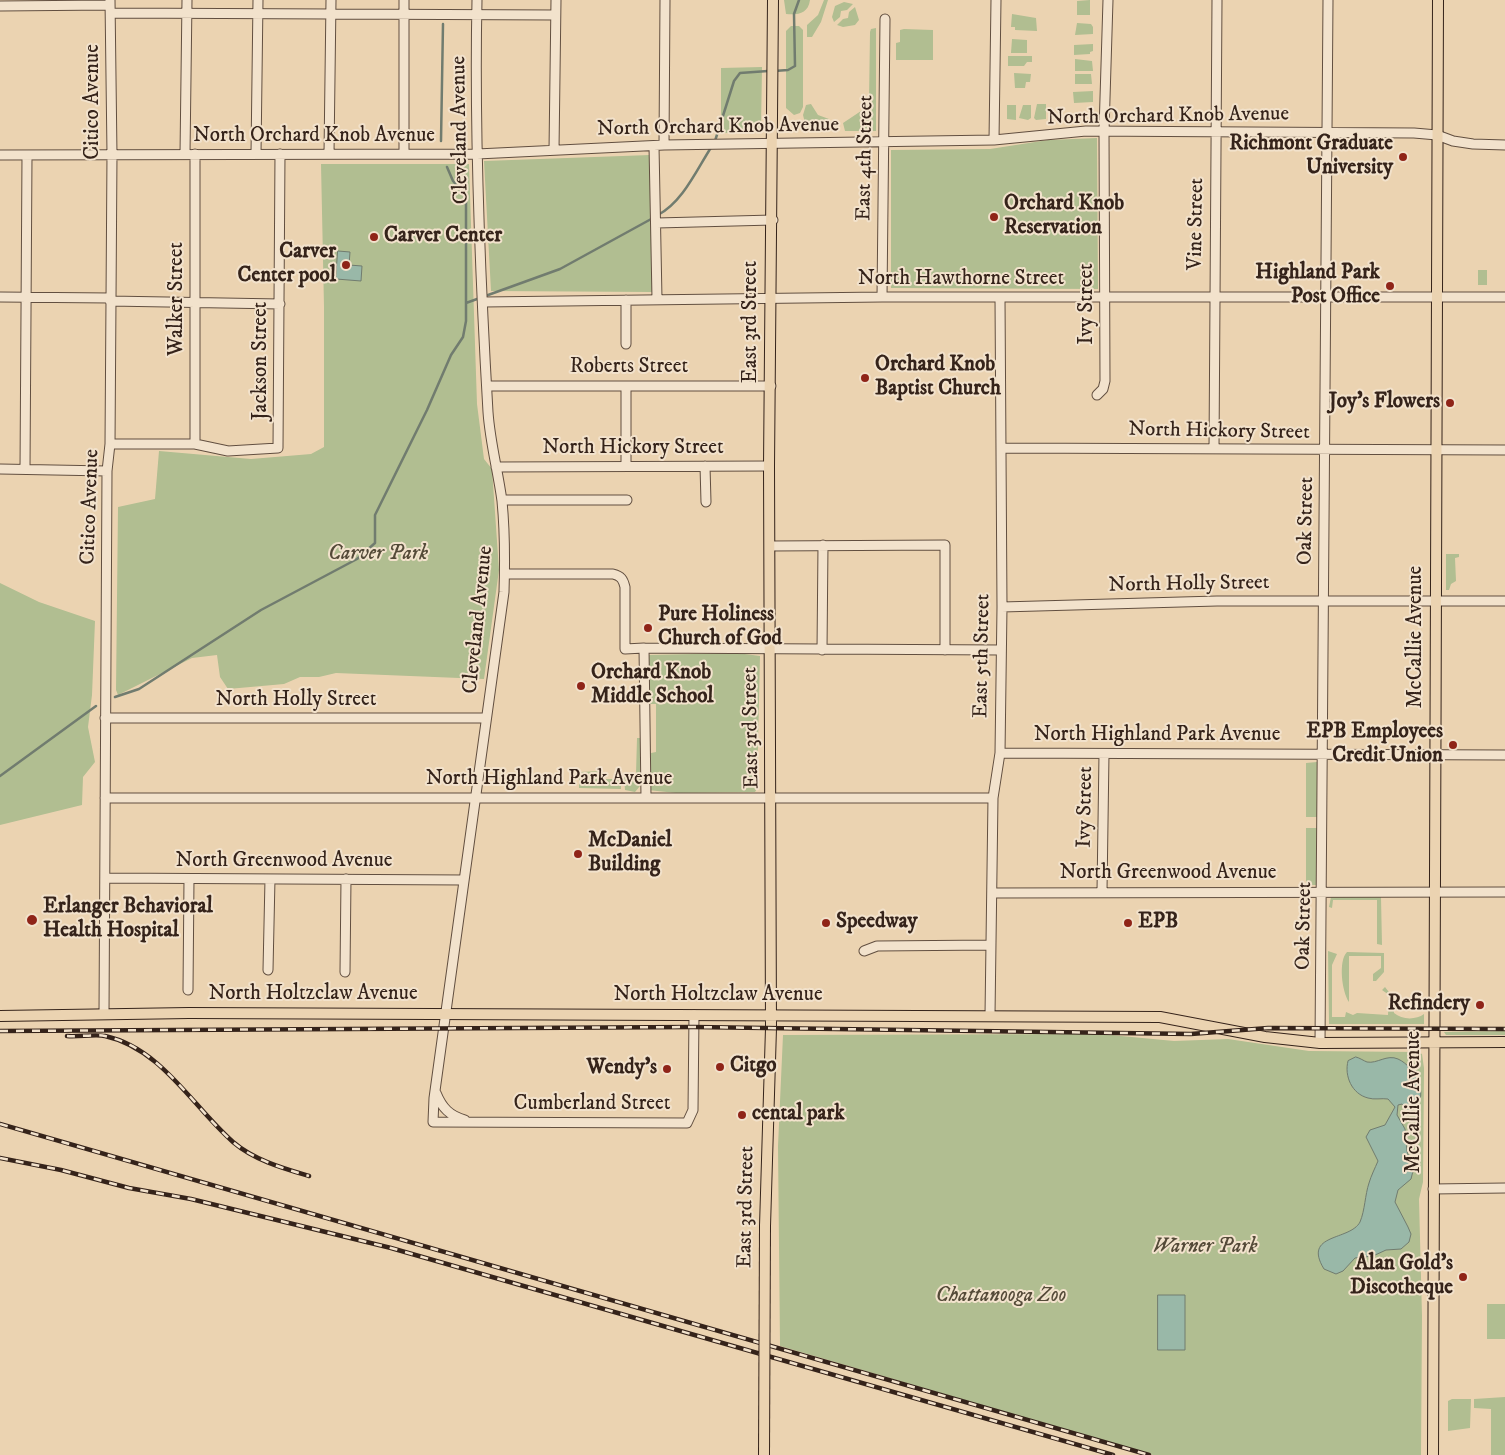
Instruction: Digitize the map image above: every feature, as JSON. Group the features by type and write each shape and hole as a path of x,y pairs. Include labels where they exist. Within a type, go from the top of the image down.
{"main road":[{"name":"East 3rd Street","path":"764,1455 765,1226 771,1014 772,797 769,466 771,386 770,300 773,220 773,0"},
{"name":"McCallie Avenue","path":"1433,1455 1438,0"},
{"name":"North Holtzclaw Avenue","path":"0,1016 104,1014 771,1014 1160,1017 1265,1037 1320,1043 1505,1042"}],"street":[{"path":"185,154 187,0"},
{"path":"256,154 258,0"},
{"path":"329,154 331,0"},
{"path":"404,0 404,154"},
{"name":"Cleveland Avenue","path":"433,1122 435,1091 477,798 505,574 506,547 502,500 490,429 487,386 476,154 477,0"},
{"path":"554,150 556,0"},
{"path":"664,145 665,0"},
{"path":"994,140 996,0"},
{"name":"Ivy Street","path":"1097,395 1103,389 1105,380 1104,131 1108,0"},
{"name":"Vine Street","path":"1214,448 1217,0"},
{"name":"Oak Street","path":"1320,1043 1323,891 1328,0"},
{"path":"0,6 110,6 187,13 555,15"},
{"name":"Citico Avenue","path":"104,1014 107,471 110,444 112,154 110,6"},
{"name":"East 4th Street","path":"882,297 885,18"},
{"name":"North Orchard Knob Avenue","path":"0,155 476,154 664,145 994,140 1104,131 1414,133 1437,135 1453,141 1472,144 1505,145"},
{"path":"654,146 657,299"},
{"name":"Walker Street","path":"195,154 196,444"},
{"name":"Jackson Street","path":"196,444 228,451 278,448 280,441 280,154"},
{"path":"25,470 27,156"},
{"path":"656,223 773,220"},
{"path":"0,297 27,296 196,304 280,304"},
{"name":"North Hawthorne Street","path":"484,302 657,299 770,300 882,297 1505,298"},
{"name":"East 5th Street","path":"990,1015 993,798 1000,752 1002,448 1000,298"},
{"path":"626,300 626,344"},
{"name":"Roberts Street","path":"487,386 771,386"},
{"path":"626,386 626,466"},
{"path":"110,444 196,444"},
{"name":"North Hickory Street","path":"1002,448 1505,450"},
{"path":"705,466 706,502"},
{"name":"North Hickory Street","path":"496,467 769,466"},
{"path":"0,469 107,471"},
{"path":"502,500 627,500"},
{"path":"822,650 823,545"},
{"path":"770,546 945,545 944,650"},
{"path":"505,574 619,576 625,587 625,649 1000,650"},
{"name":"North Holly Street","path":"1002,606 1213,602 1505,601"},
{"path":"644,648 646,797"},
{"name":"North Holly Street","path":"105,718 486,718"},
{"name":"North Highland Park Avenue","path":"1000,752 1324,755 1505,754"},
{"name":"Ivy Street","path":"1102,892 1104,754"},
{"name":"North Highland Park Avenue","path":"105,798 993,798"},
{"name":"North Greenwood Avenue","path":"105,878 464,880"},
{"path":"188,990 189,879"},
{"path":"268,970 270,879"},
{"path":"345,972 346,879"},
{"name":"North Greenwood Avenue","path":"992,893 1505,892"},
{"path":"864,951 877,946 990,945"},
{"name":"Cumberland Street","path":"433,1122 687,1123 693,1110 694,1015"},
{"name":"Cumberland Street","path":"435,1091 441,1105 449,1113 456,1118 478,1122"},
{"path":"1433,1189 1505,1188"}],"green space":[{"path":"784,0 810,0 809,5 802,13 786,14"},
{"path":"824,0 828,0 821,22 812,37 807,37 807,25 818,15"},
{"path":"1090,0 1090,15 1077,15 1077,1"},
{"path":"844,2 853,4 847,10 841,11 840,17 834,22 832,17 835,6"},
{"path":"855,7 859,20 855,25 843,27 837,25 843,19 848,18 849,12"},
{"path":"1012,14 1036,18 1037,31 1015,30 1015,27 1011,27"},
{"path":"1077,23 1091,24 1093,34 1075,35"},
{"path":"791,26 799,26 803,30 803,107 800,113 794,115 786,108 786,31"},
{"path":"876,28 876,131 845,131 843,123 861,111 869,102 870,32 871,29"},
{"path":"900,30 933,30 933,60 896,60 896,43 900,42"},
{"path":"1012,39 1027,40 1027,53 1011,53"},
{"path":"1093,44 1093,51 1090,54 1074,55 1074,45"},
{"path":"1008,56 1032,56 1032,62 1027,62 1024,66 1008,66"},
{"path":"1075,59 1092,61 1093,71 1075,71"},
{"path":"762,67 761,129 755,133 721,133 721,68"},
{"path":"1014,73 1031,74 1030,82 1026,82 1025,88 1015,88"},
{"path":"1075,74 1091,74 1092,84 1075,84"},
{"path":"1093,91 1093,102 1074,103 1073,92"},
{"path":"811,104 818,115 829,119 833,131 807,131 803,115 806,105"},
{"path":"1037,104 1046,104 1046,119 1036,120 1034,118"},
{"path":"1007,105 1016,105 1016,120 1007,119"},
{"path":"1023,105 1031,105 1031,118 1028,120 1019,118"},
{"name":"Orchard Knob Reservation","path":"1097,138 1098,289 891,288 891,150 990,149 1048,140"},
{"path":"650,155 653,292 491,291 484,161"},
{"name":"Carver Park","path":"321,164 469,164 477,404 484,459 492,469 499,570 484,679 336,673 319,677 300,677 284,684 228,689 220,677 217,655 192,658 118,695 116,690 118,507 155,499 159,451 251,459 311,454 324,447"},
{"path":"1478,270 1487,270 1487,285 1478,285"},
{"path":"1446,554 1459,554 1459,557 1455,558 1456,581 1451,584 1449,590 1446,590"},
{"path":"0,583 39,602 95,621 92,695 88,727 95,762 83,777 82,805 0,825"},
{"path":"737,653 760,656 757,789 755,792 676,793 648,790 651,753 656,752 656,704 648,704 648,655"},
{"path":"637,738 641,738 640,786 635,792 625,790 624,777 631,777 636,774"},
{"path":"1317,762 1317,817 1306,817 1306,763"},
{"path":"602,771 602,779 621,779 621,789 579,788 579,772"},
{"path":"1306,828 1317,828 1316,885 1306,885"},
{"path":"1331,897 1381,897 1382,945 1377,944 1377,900 1333,900 1332,908 1329,907"},
{"path":"1328,951 1337,954 1332,965 1332,1017 1345,1017 1346,1012 1353,1015 1357,1013 1388,1015 1389,995 1382,990 1385,987 1392,996 1394,1013 1401,1017 1409,1018 1424,1014 1424,1024 1329,1024"},
{"path":"1347,952 1384,953 1384,972 1376,981 1373,981 1373,974 1381,968 1381,956 1349,956 1349,1002 1344,991 1342,977 1344,956"},
{"path":"1505,1031 1505,1035 1446,1035 1444,1032"},
{"name":"Warner Park","path":"1100,1034 1174,1041 1228,1039 1309,1051 1418,1052 1422,1054 1424,1068 1423,1182 1419,1199 1422,1316 1421,1455 1153,1455 780,1346 778,1146 783,1035"},
{"path":"1487,1304 1505,1304 1505,1339 1487,1339"},
{"path":"1505,1397 1505,1455 1491,1455 1491,1409 1474,1408 1474,1399"},
{"path":"1452,1399 1471,1399 1470,1428 1448,1431 1448,1401"}],"shaded area":[{"name":"Carver Center pool","path":"338,251 350,252 349,265 362,266 361,281 336,279"},
{"path":"1356,1057 1367,1062 1390,1058 1398,1059 1411,1069 1419,1084 1420,1100 1416,1107 1409,1112 1402,1104 1398,1105 1397,1115 1405,1129 1407,1151 1413,1171 1411,1179 1398,1190 1395,1202 1411,1234 1409,1242 1401,1249 1386,1250 1373,1256 1355,1258 1343,1271 1336,1274 1324,1269 1319,1257 1319,1249 1323,1243 1355,1228 1360,1222 1369,1183 1378,1161 1366,1137 1370,1130 1385,1125 1395,1107 1388,1099 1373,1099 1362,1096 1350,1084 1347,1073 1348,1061"},
{"path":"1158,1295 1185,1295 1185,1350 1158,1350"}],"waterway":[{"path":"774,71 788,70 795,66 794,14 799,0"},
{"path":"441,141 443,24"},
{"path":"715,141 734,81 740,73 768,71"},
{"path":"658,215 682,194 712,146"},
{"path":"115,697 139,689 261,610 357,559 375,543 375,515 427,410 451,355 463,337 466,321 466,196 453,181 447,167"},
{"path":"466,303 560,269 653,218"},
{"path":"0,776 96,706"}],"railway":[{"path":"0,1031 694,1027 1191,1034 1268,1028 1505,1029"},
{"path":"67,1036 105,1036 125,1043 143,1053 175,1080 218,1128 241,1148 269,1163 309,1176"},
{"path":"0,1124 1149,1455"},
{"path":"0,1158 61,1170 129,1188 191,1199 391,1248 1113,1455"}],"place":[{"name":"Richmont Graduate University","path":"1403,157"},
{"name":"Orchard Knob Reservation","path":"994,217"},
{"name":"Carver Center","path":"374,237"},
{"name":"Carver Center pool","path":"346,265"},
{"name":"Highland Park Post Office","path":"1390,286"},
{"name":"Orchard Knob Baptist Church","path":"865,378"},
{"name":"Joy's Flowers","path":"1450,403"},
{"name":"Pure Holiness Church of God","path":"648,628"},
{"name":"Orchard Knob Middle School","path":"581,686"},
{"name":"EPB Employees Credit Union","path":"1453,745"},
{"name":"McDaniel Building","path":"578,854"},
{"name":"Erlanger Behavioral Health Hospital","path":"32,920"},
{"name":"Speedway","path":"826,923"},
{"name":"EPB","path":"1128,923"},
{"name":"Refindery","path":"1480,1005"},
{"name":"Citgo","path":"720,1067"},
{"name":"Wendy's","path":"667,1069"},
{"name":"cental park","path":"742,1115"},
{"name":"Alan Gold's Discotheque","path":"1463,1277"}],"park label":[{"name":"Chattanooga Zoo","path":"1001,1297"}]}
